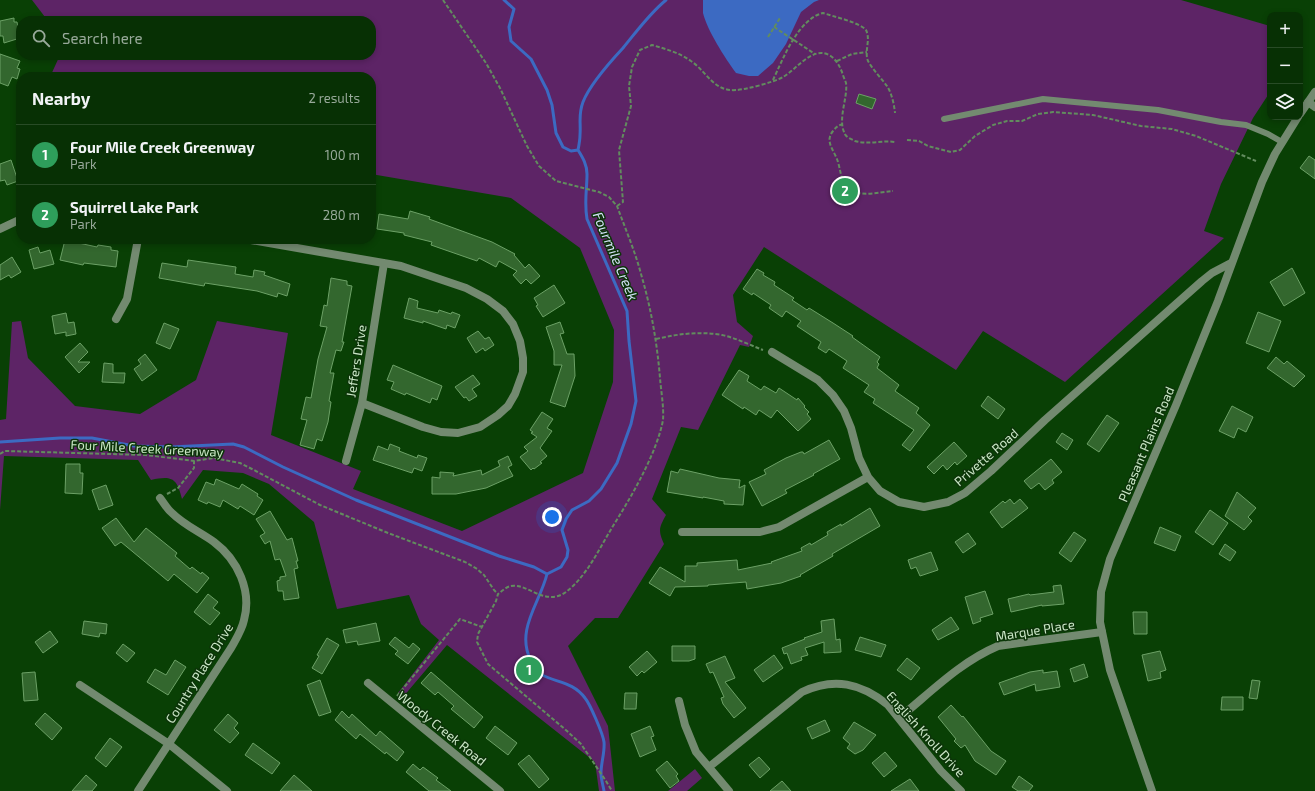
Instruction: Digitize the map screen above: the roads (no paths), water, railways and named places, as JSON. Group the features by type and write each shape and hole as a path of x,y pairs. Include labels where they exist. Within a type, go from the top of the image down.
{"street":[{"path":"1303,112 1312,105 1315,92"},
{"name":"Pleasant Plains Road","path":"1152,791 1110,670 1102,632 1100,607 1101,592 1110,559 1176,405 1218,301 1262,182 1282,142 1296,120"},
{"path":"0,229 16,221"},
{"path":"116,319 127,299 137,244"},
{"path":"274,244 401,266 466,288 486,299 503,311 513,324 520,341 523,358 523,372 515,394 508,406 480,427 458,433 441,432 423,427 362,403"},
{"name":"Jeffers Drive","path":"346,460 362,403 384,263"},
{"name":"Privette Road","path":"772,352 818,380 832,395 851,428 859,458 868,477 880,491 899,502 924,507 948,502 965,493 991,472 1046,420 1202,280 1232,263"},
{"path":"682,532 760,532 779,527 868,477"},
{"name":"Country Place Drive","path":"138,791 240,632 245,619 245,589 240,571 226,552 176,516 160,498"},
{"name":"Marque Place","path":"899,718 953,674 982,653 998,646 1102,632"},
{"name":"Woody Creek Road","path":"368,683 500,791"},
{"name":"English Knoll Drive","path":"709,766 802,692 812,687 840,684 859,687 877,696 888,705 941,771 961,791"},
{"path":"80,685 169,744 227,791"},
{"path":"679,701 696,752 729,791"}],"lane":[{"path":"944,119 1043,99 1158,110 1221,122 1246,125 1282,142"}],"water":[{"path":"703,0 819,0 801,12 786,44 773,63 758,76 749,76 736,73 712,36 703,13"}],"waterway":[{"name":"Fourmile Creek","path":"504,0 514,9 509,27 511,41 531,59 547,90 552,105 556,133 563,147 571,151 578,150"},
{"path":"578,150 581,111 583,102 590,88 643,23 666,0"},
{"name":"Fourmile Creek","path":"578,150 587,171 587,219 627,311 636,401 631,424 617,463 601,489 589,501 572,510 566,519 562,530 568,550 567,557 561,567 547,574 544,585 530,617 526,638 527,650 536,669 542,675 575,689 585,698 590,706 604,742 601,773 604,791"},
{"path":"0,442 60,438 92,438 134,446 171,447 233,444 244,447 283,467 356,500 499,556 534,567 547,574"}],"place":[{"name":"Squirrel Lake Park","path":"845,191"},
{"name":"Four Mile Creek Greenway","path":"529,670"}]}
